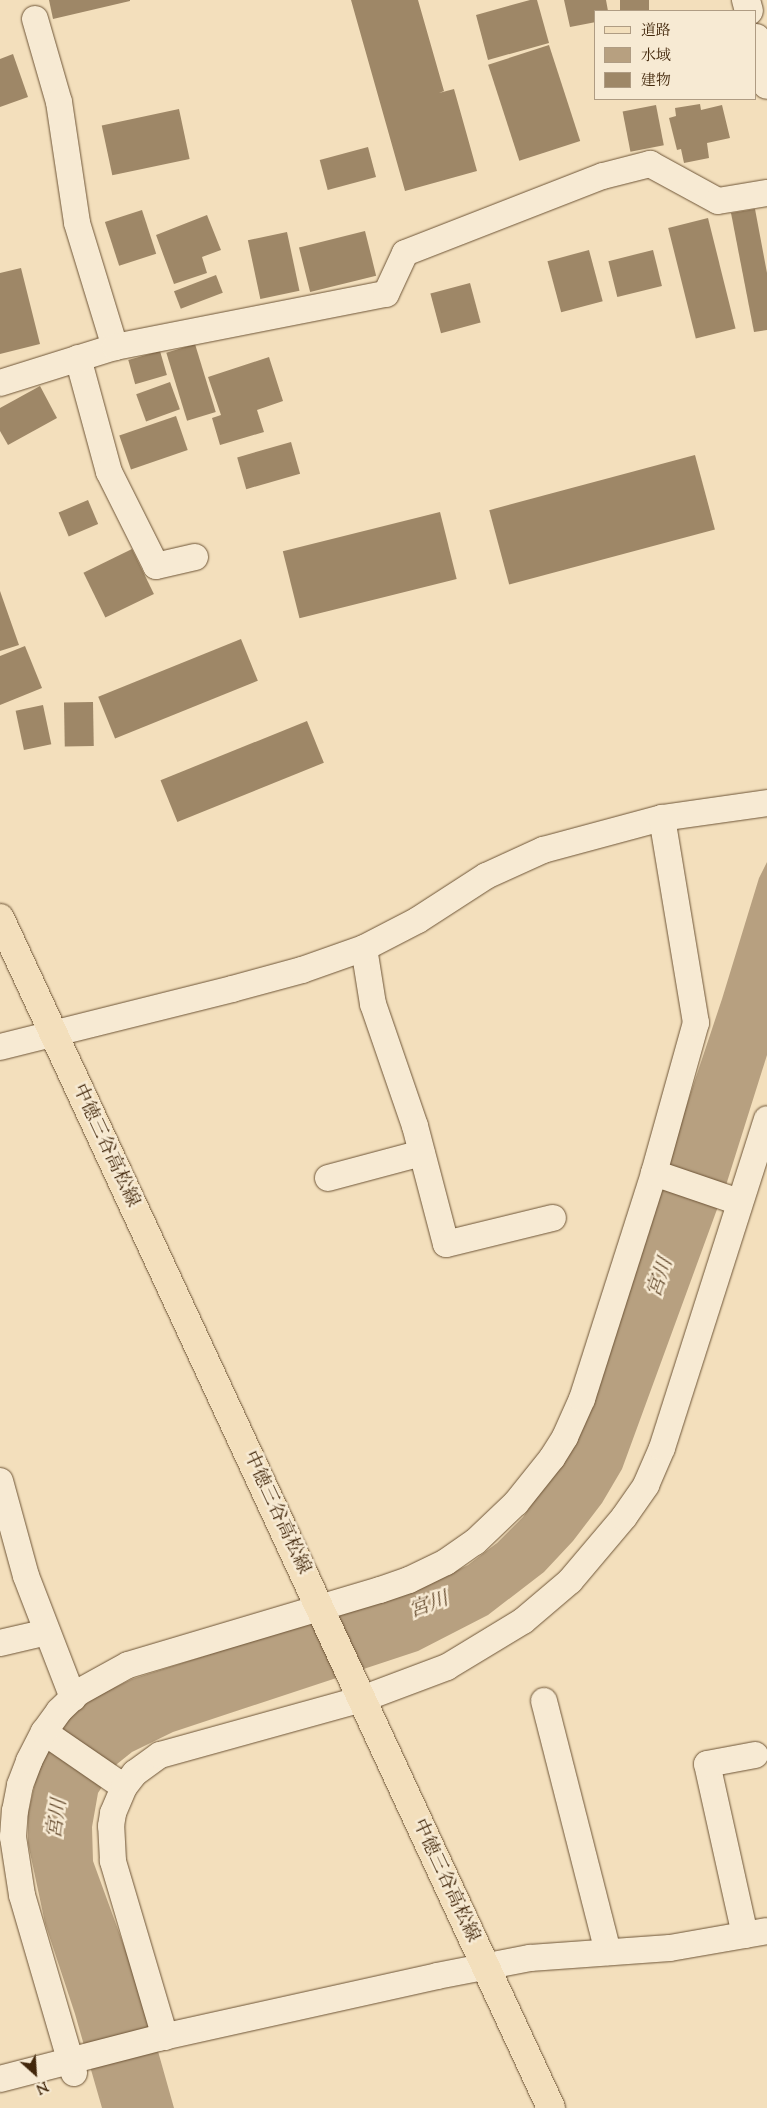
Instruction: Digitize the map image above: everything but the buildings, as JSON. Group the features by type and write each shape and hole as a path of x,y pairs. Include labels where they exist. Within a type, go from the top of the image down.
{"main road":[{"name":"中徳三谷高松線","path":"0,918 551,2108"}],"street":[{"path":"35,19 59,102 77,223 115,347"},
{"path":"757,42 767,85"},
{"path":"0,383 115,347 386,294 406,253 603,176 650,164 718,201 767,193"},
{"path":"78,358 109,472 156,566 195,557"},
{"path":"0,1047 302,970 364,948 418,920 486,876 513,862 583,837 662,818 767,803"},
{"path":"75,2063 22,1895 13,1837 15,1811 20,1786 29,1761 48,1734 59,1711 73,1698 105,1676 128,1665 322,1611 409,1580 446,1562 475,1542 516,1503 552,1458 565,1437 582,1399 656,1174 696,1023 662,818"},
{"path":"364,948 373,1004 415,1126 446,1244 553,1218"},
{"path":"162,2038 113,1861 111,1826 121,1784 160,1755 447,1667 523,1621 570,1581 624,1517 646,1485 662,1448 734,1201 767,1119"},
{"path":"328,1178 422,1153"},
{"path":"656,1174 734,1201"},
{"path":"0,1481 26,1576 73,1698"},
{"path":"0,1643 48,1632"},
{"path":"544,1701 608,1952"},
{"path":"48,1734 121,1784"},
{"path":"0,2079 75,2063 162,2038 485,1966 530,1958 670,1948 756,1933 707,1764 755,1755"}],"water":[{"name":"宮川","path":"767,862 767,1055 727,1182 622,1469 602,1503 573,1541 544,1572 488,1615 418,1651 173,1732 132,1752 117,1764 98,1793 92,1827 93,1861 143,1998 174,2108 102,2108 75,2014 45,1923 28,1843 28,1814 37,1774 51,1745 67,1721 80,1708 99,1695 132,1679 430,1584 468,1565 497,1543 523,1517 544,1487 658,1191 722,999 759,878"}]}
